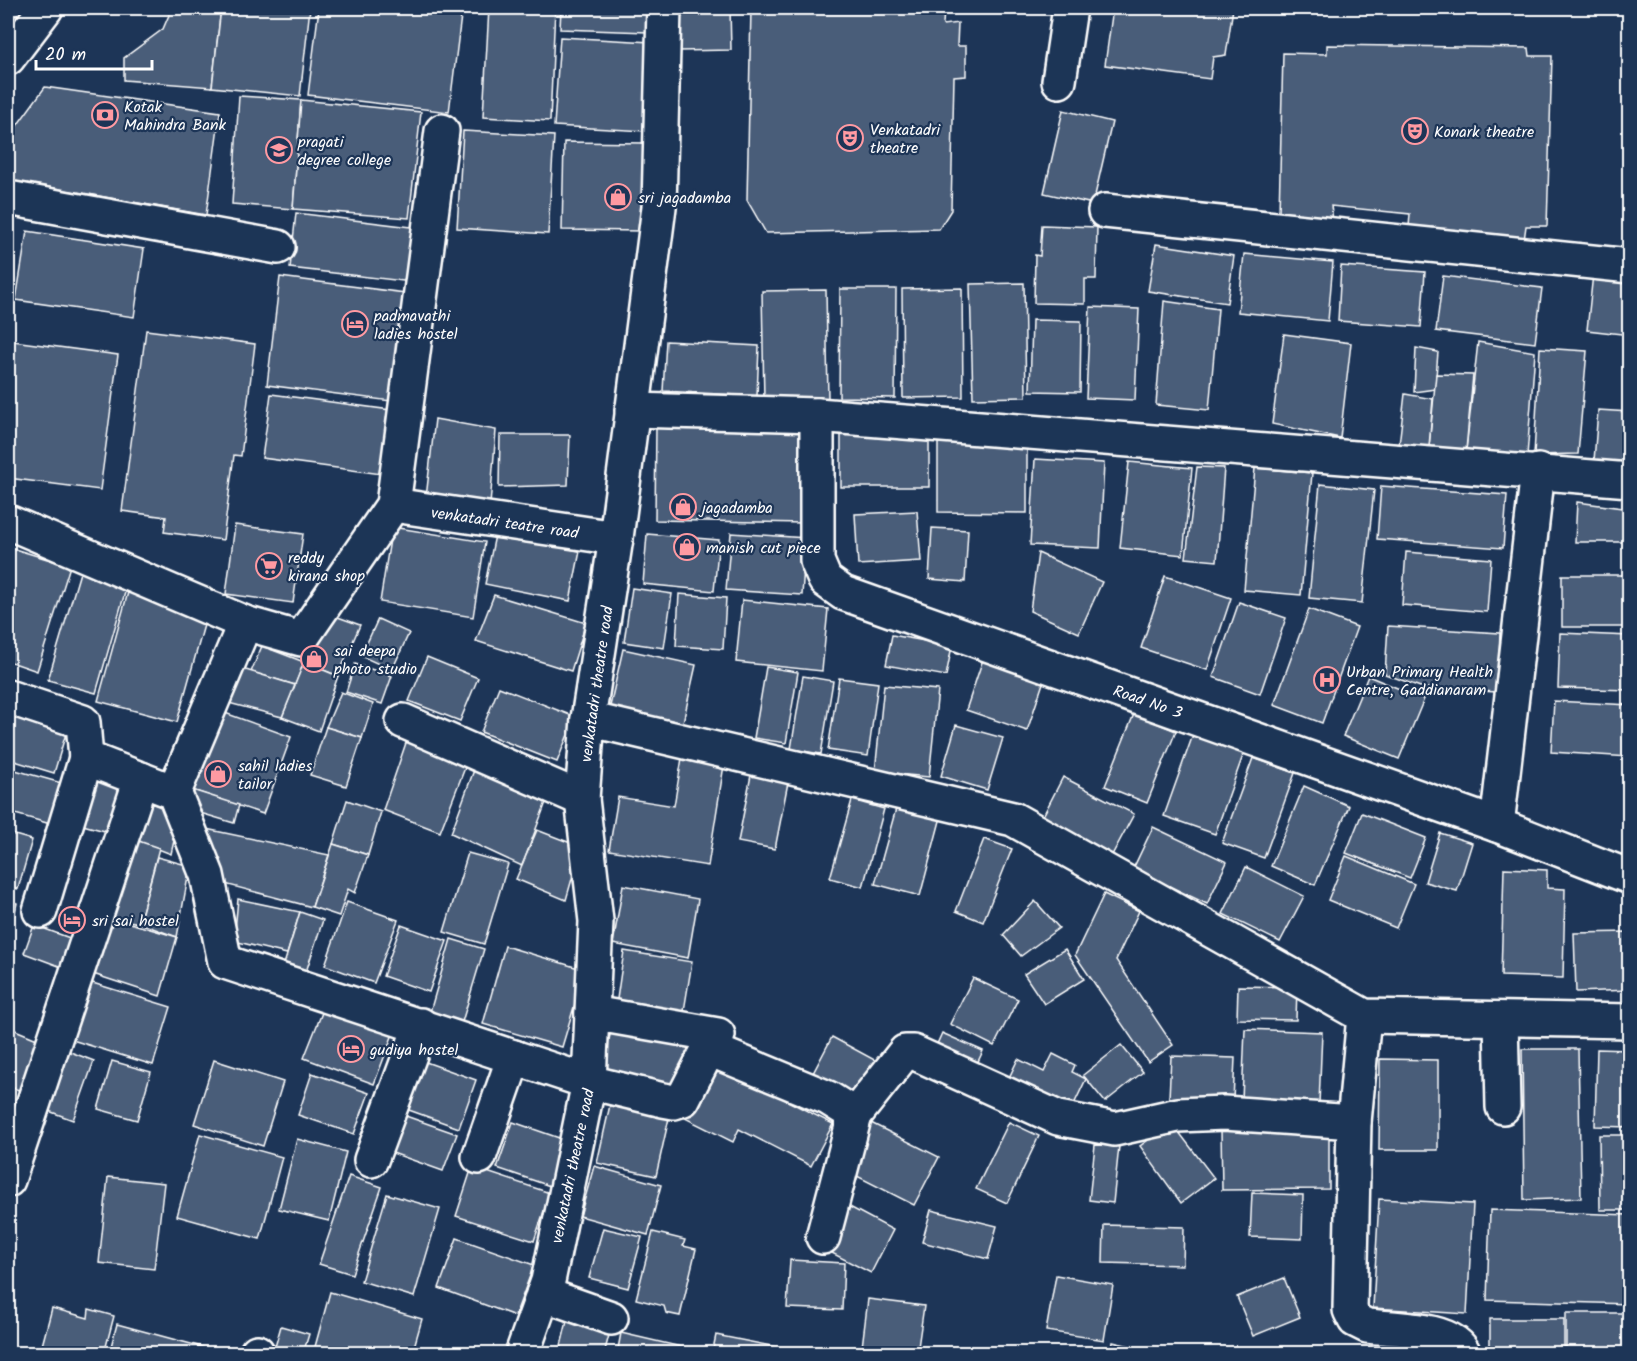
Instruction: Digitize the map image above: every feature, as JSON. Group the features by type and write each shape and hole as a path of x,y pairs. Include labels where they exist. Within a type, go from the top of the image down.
{"street":[{"path":"8,58 46,8"},
{"name":"venkatadri theatre road","path":"522,1353 543,1294 590,1082 596,921 582,799 588,719 616,538 659,207 664,8"},
{"path":"1059,81 1070,8"},
{"path":"8,522 245,623 301,639 393,505 442,131"},
{"path":"8,198 278,247"},
{"path":"1105,211 1629,266"},
{"path":"632,410 817,415 1629,480"},
{"name":"Road No 3","path":"817,415 817,561 825,580 843,593 1497,825 1629,877"},
{"path":"1497,825 1538,471"},
{"name":"venkatadri teatre road","path":"393,505 616,538"},
{"path":"245,623 174,792 207,875 225,962 590,1082 674,1102 683,1098 706,1054 714,1051 828,1098 855,1115"},
{"path":"8,697 83,722 86,758 40,911"},
{"path":"588,719 1013,819 1364,1016 1629,1021"},
{"path":"403,721 582,799"},
{"path":"86,758 174,792"},
{"path":"8,1180 141,779"},
{"path":"592,1013 718,1035"},
{"path":"1364,1016 1354,1122 1350,1310 1355,1320 1367,1326 1447,1335 1461,1346 1464,1353"},
{"path":"1501,1019 1503,1107"},
{"path":"371,1160 420,1025"},
{"path":"824,1237 855,1115 904,1052 913,1052 1058,1118 1115,1129 1178,1114 1224,1113 1354,1122"},
{"path":"479,1157 514,1057"},
{"path":"543,1294 611,1318"}],"building":[{"path":"172,8 221,8 212,87 124,80 124,58 163,29"},
{"path":"221,8 310,8 300,96 212,87"},
{"path":"319,8 462,8 449,112 308,95"},
{"path":"489,8 555,8 550,121 483,117"},
{"path":"561,8 649,8 648,32 560,29"},
{"path":"677,8 730,8 731,50 678,51"},
{"name":"Venkatadri theatre","path":"751,8 944,8 943,25 958,23 957,46 966,46 966,76 954,77 951,210 939,229 766,233 747,200"},
{"path":"1113,8 1233,8 1226,55 1213,57 1210,79 1105,65"},
{"path":"560,37 651,42 646,131 554,126"},
{"name":"Konark theatre","path":"1327,45 1529,48 1530,56 1552,56 1547,226 1526,226 1524,240 1409,227 1410,214 1331,206 1333,220 1279,213 1283,53 1327,54"},
{"path":"45,87 220,112 206,215 8,180 8,138"},
{"path":"239,96 301,100 293,209 232,204"},
{"path":"301,100 421,112 409,218 293,209"},
{"path":"1063,110 1112,122 1093,204 1044,193"},
{"path":"463,131 554,136 548,234 457,228"},
{"path":"564,142 644,143 643,231 562,230"},
{"path":"296,213 419,228 412,282 290,268"},
{"path":"1042,225 1097,227 1096,279 1085,279 1085,304 1034,303 1035,255 1040,256"},
{"path":"27,231 144,249 134,317 16,300"},
{"path":"1156,244 1234,256 1227,303 1148,291"},
{"path":"1244,254 1333,262 1328,321 1238,312"},
{"path":"1341,266 1425,272 1421,327 1338,321"},
{"path":"1593,274 1630,278 1630,335 1587,330"},
{"path":"1443,276 1542,288 1535,343 1436,331"},
{"path":"280,277 405,293 391,401 267,385"},
{"path":"1024,283 1026,397 973,398 970,284"},
{"path":"962,288 963,397 903,398 902,289"},
{"path":"840,289 896,289 895,398 839,397"},
{"path":"826,290 828,398 764,400 762,291"},
{"path":"1164,301 1218,309 1209,410 1156,405"},
{"path":"1090,307 1139,309 1135,400 1086,398"},
{"path":"1032,320 1081,321 1080,392 1030,391"},
{"path":"146,330 255,344 241,456 234,455 223,540 164,532 166,517 122,511"},
{"path":"1284,334 1351,343 1340,438 1272,424"},
{"path":"13,341 118,355 100,490 8,478 8,380"},
{"path":"666,341 759,346 757,396 663,391"},
{"path":"1478,342 1535,352 1527,456 1466,450"},
{"path":"1416,348 1438,352 1435,389 1414,392"},
{"path":"1540,348 1587,351 1578,454 1534,455"},
{"path":"1436,374 1473,375 1466,450 1429,447"},
{"path":"271,394 398,411 389,475 262,458"},
{"path":"1405,394 1433,399 1429,447 1399,445"},
{"path":"1598,410 1630,412 1630,464 1594,461"},
{"path":"435,419 496,430 490,505 426,498"},
{"path":"656,426 803,427 802,523 655,520"},
{"path":"841,431 929,431 929,487 841,487"},
{"path":"500,435 570,435 568,485 499,487"},
{"path":"938,435 1027,435 1027,513 938,512"},
{"path":"1035,459 1104,463 1100,548 1030,545"},
{"path":"1129,462 1192,468 1183,555 1120,548"},
{"path":"1197,467 1224,468 1217,561 1186,558"},
{"path":"1255,468 1312,473 1301,595 1244,590"},
{"path":"1320,484 1374,490 1362,603 1309,598"},
{"path":"1381,486 1507,495 1503,548 1377,539"},
{"path":"1577,502 1630,509 1630,542 1575,542"},
{"path":"917,511 921,561 858,565 855,514"},
{"path":"235,525 303,534 293,603 226,594"},
{"path":"392,527 485,542 473,617 380,602"},
{"path":"932,528 968,530 965,582 929,579"},
{"path":"731,533 806,538 802,595 726,590"},
{"path":"647,534 719,540 714,591 643,584"},
{"path":"495,535 580,551 570,601 485,584"},
{"path":"8,547 70,566 37,671 8,661"},
{"path":"1406,552 1491,559 1487,612 1402,605"},
{"path":"1038,553 1102,582 1079,633 1030,611"},
{"path":"81,569 128,582 96,693 48,680"},
{"path":"1562,575 1630,575 1630,627 1562,627"},
{"path":"1165,576 1231,598 1207,670 1141,648"},
{"path":"130,585 209,607 177,722 98,701"},
{"path":"632,588 672,594 664,648 624,642"},
{"path":"679,594 726,598 723,649 676,646"},
{"path":"494,595 586,623 571,671 476,641"},
{"path":"742,600 828,609 822,671 736,662"},
{"path":"1239,602 1286,618 1260,694 1213,677"},
{"path":"1309,609 1357,627 1322,723 1274,705"},
{"path":"324,612 360,625 338,676 304,662"},
{"path":"378,619 409,633 392,670 361,656"},
{"path":"1388,626 1500,633 1497,692 1423,688 1385,674"},
{"path":"1560,633 1630,636 1629,690 1558,688"},
{"path":"892,635 952,646 946,676 886,665"},
{"path":"262,646 304,662 295,685 251,672"},
{"path":"623,649 696,665 681,731 608,715"},
{"path":"984,656 1045,677 1027,731 966,710"},
{"path":"427,657 478,678 460,721 409,701"},
{"path":"304,662 338,676 319,731 282,717"},
{"path":"355,664 392,676 382,704 346,692"},
{"path":"236,667 295,685 282,717 221,701"},
{"path":"766,667 798,672 786,743 754,738"},
{"path":"803,676 833,681 821,754 791,749"},
{"path":"1368,676 1424,699 1399,759 1343,736"},
{"path":"839,678 878,683 868,756 828,750"},
{"path":"884,685 938,690 929,777 875,772"},
{"path":"499,687 575,717 557,762 481,732"},
{"path":"341,692 373,704 362,738 326,727"},
{"path":"1554,701 1630,705 1630,757 1551,752"},
{"path":"8,702 70,720 54,773 8,759"},
{"path":"214,709 291,737 263,814 186,788"},
{"path":"1134,714 1176,731 1147,803 1105,786"},
{"path":"956,725 1003,738 987,790 941,776"},
{"path":"326,727 362,738 346,786 310,775"},
{"path":"1194,732 1245,750 1215,834 1164,816"},
{"path":"409,734 468,760 440,832 383,810"},
{"path":"682,758 724,765 708,866 609,850 618,797 674,806"},
{"path":"1253,758 1295,773 1264,858 1222,843"},
{"path":"753,765 790,772 775,849 738,842"},
{"path":"8,768 65,784 54,825 8,812"},
{"path":"474,770 548,797 522,866 451,833"},
{"path":"1063,777 1134,814 1112,855 1042,818"},
{"path":"92,779 129,787 116,834 79,824"},
{"path":"1304,786 1349,806 1315,885 1271,866"},
{"path":"186,788 239,805 234,823 180,807"},
{"path":"142,800 180,814 171,854 130,838"},
{"path":"347,800 381,812 368,855 333,844"},
{"path":"852,800 884,809 863,887 830,878"},
{"path":"897,805 941,817 920,896 875,884"},
{"path":"1362,813 1426,838 1410,878 1346,853"},
{"path":"1153,827 1227,862 1207,904 1133,869"},
{"path":"206,829 329,855 312,907 221,883"},
{"path":"537,830 581,847 566,900 516,879"},
{"path":"8,833 32,840 18,889 8,886"},
{"path":"1440,833 1472,843 1457,891 1425,882"},
{"path":"130,838 159,848 139,923 110,917"},
{"path":"984,839 1012,849 983,922 956,911"},
{"path":"333,844 368,855 355,893 348,889 339,916 312,907"},
{"path":"468,853 508,864 484,944 444,932"},
{"path":"1346,856 1414,884 1396,928 1328,900"},
{"path":"157,857 190,866 177,937 139,923"},
{"path":"1246,867 1304,896 1280,942 1223,914"},
{"path":"1504,868 1547,870 1547,888 1565,889 1563,978 1501,976"},
{"path":"623,885 698,899 688,958 613,944"},
{"path":"1104,894 1139,911 1116,960 1173,1045 1148,1062 1075,955"},
{"path":"238,899 300,912 287,954 234,941"},
{"path":"8,901 17,903 8,944"},
{"path":"1035,901 1059,928 1021,956 1003,935"},
{"path":"347,902 398,920 374,983 325,965"},
{"path":"300,912 323,920 304,978 282,971"},
{"path":"110,917 177,937 160,996 84,971"},
{"path":"34,925 78,941 67,969 24,953"},
{"path":"401,925 447,941 429,992 383,976"},
{"path":"1630,932 1630,990 1576,992 1574,933"},
{"path":"451,939 484,949 462,1022 430,1012"},
{"path":"505,946 585,970 562,1047 483,1024"},
{"path":"1065,949 1084,979 1044,1004 1024,974"},
{"path":"624,951 692,962 683,1017 616,1006"},
{"path":"973,978 1018,999 994,1046 950,1024"},
{"path":"86,981 171,1007 153,1065 69,1039"},
{"path":"1238,986 1297,987 1296,1020 1237,1019"},
{"path":"327,1000 396,1026 374,1084 304,1058"},
{"path":"8,1027 49,1044 29,1094 8,1086"},
{"path":"1245,1029 1322,1032 1319,1104 1242,1100"},
{"path":"611,1031 691,1048 681,1095 600,1077"},
{"path":"942,1033 983,1051 973,1072 932,1055"},
{"path":"832,1037 882,1064 861,1104 811,1077"},
{"path":"1121,1045 1143,1072 1105,1102 1083,1075"},
{"path":"60,1048 94,1061 73,1120 38,1107"},
{"path":"1522,1049 1578,1049 1581,1198 1524,1200"},
{"path":"1597,1049 1630,1050 1630,1127 1595,1126"},
{"path":"1053,1054 1075,1065 1072,1072 1086,1079 1068,1117 1005,1086 1018,1059 1044,1072"},
{"path":"1171,1056 1235,1058 1233,1100 1169,1098"},
{"path":"1380,1059 1438,1060 1438,1150 1379,1150"},
{"path":"214,1060 283,1082 263,1146 194,1124"},
{"path":"112,1061 151,1072 137,1120 98,1109"},
{"path":"423,1061 476,1080 459,1128 406,1109"},
{"path":"711,1062 833,1124 811,1166 739,1129 733,1142 683,1117"},
{"path":"312,1073 369,1093 354,1134 298,1115"},
{"path":"610,1105 669,1118 656,1176 597,1163"},
{"path":"400,1114 457,1134 443,1171 387,1151"},
{"path":"513,1122 565,1140 550,1186 497,1168"},
{"path":"1009,1122 1039,1136 1007,1203 976,1189"},
{"path":"871,1123 939,1157 914,1205 847,1171"},
{"path":"1172,1123 1214,1178 1181,1203 1140,1146"},
{"path":"1221,1129 1329,1129 1329,1189 1222,1190"},
{"path":"200,1134 282,1157 260,1239 177,1216"},
{"path":"1599,1135 1630,1135 1630,1210 1600,1210"},
{"path":"297,1139 346,1152 329,1221 279,1209"},
{"path":"1095,1145 1119,1146 1113,1203 1089,1200"},
{"path":"594,1166 661,1185 648,1235 580,1216"},
{"path":"472,1167 550,1193 534,1241 456,1216"},
{"path":"349,1176 382,1187 352,1274 319,1264"},
{"path":"108,1177 164,1183 154,1269 99,1263"},
{"path":"1252,1193 1303,1195 1302,1239 1250,1237"},
{"path":"387,1194 440,1209 414,1297 361,1281"},
{"path":"1379,1199 1473,1204 1467,1314 1373,1308"},
{"path":"844,1204 893,1230 871,1273 822,1248"},
{"path":"931,1210 997,1226 988,1259 922,1242"},
{"path":"1490,1210 1630,1215 1630,1304 1487,1300"},
{"path":"1104,1225 1184,1227 1183,1265 1103,1263"},
{"path":"603,1228 642,1237 628,1288 589,1278"},
{"path":"653,1232 685,1240 683,1246 696,1249 680,1316 666,1313 664,1306 636,1299"},
{"path":"457,1238 534,1265 515,1316 439,1288"},
{"path":"790,1260 844,1263 842,1310 787,1308"},
{"path":"1056,1275 1113,1285 1104,1340 1046,1331"},
{"path":"1284,1278 1300,1317 1253,1336 1237,1297"},
{"path":"330,1292 422,1319 412,1354 313,1354"},
{"path":"868,1299 924,1306 917,1354 862,1347"},
{"path":"52,1308 88,1318 89,1309 114,1316 104,1354 40,1353"},
{"path":"569,1313 612,1324 604,1354 559,1354"},
{"path":"1566,1313 1630,1313 1630,1354 1566,1354"},
{"path":"1490,1319 1564,1319 1564,1354 1490,1354"},
{"path":"117,1324 228,1354 109,1354"},
{"path":"281,1326 309,1334 303,1354 273,1354"},
{"path":"621,1333 686,1348 685,1354 617,1354"},
{"path":"716,1335 811,1354 712,1354"},
{"path":"1113,1342 1165,1354 1110,1354"}],"place":[{"name":"Kotak Mahindra Bank","path":"105,115"},
{"name":"Konark theatre","path":"1415,131"},
{"name":"Venkatadri theatre","path":"850,138"},
{"name":"pragati degree college","path":"279,150"},
{"name":"sri jagadamba","path":"618,197"},
{"name":"padmavathi ladies hostel","path":"355,324"},
{"name":"jagadamba","path":"683,507"},
{"name":"manish cut piece","path":"687,547"},
{"name":"reddy kirana shop","path":"269,566"},
{"name":"sai deepa photo studio","path":"314,659"},
{"name":"Urban Primary Health Centre, Gaddianaram","path":"1327,680"},
{"name":"sahil ladies tailor","path":"218,774"},
{"name":"sri sai hostel","path":"72,920"},
{"name":"gudiya hostel","path":"351,1049"}]}
